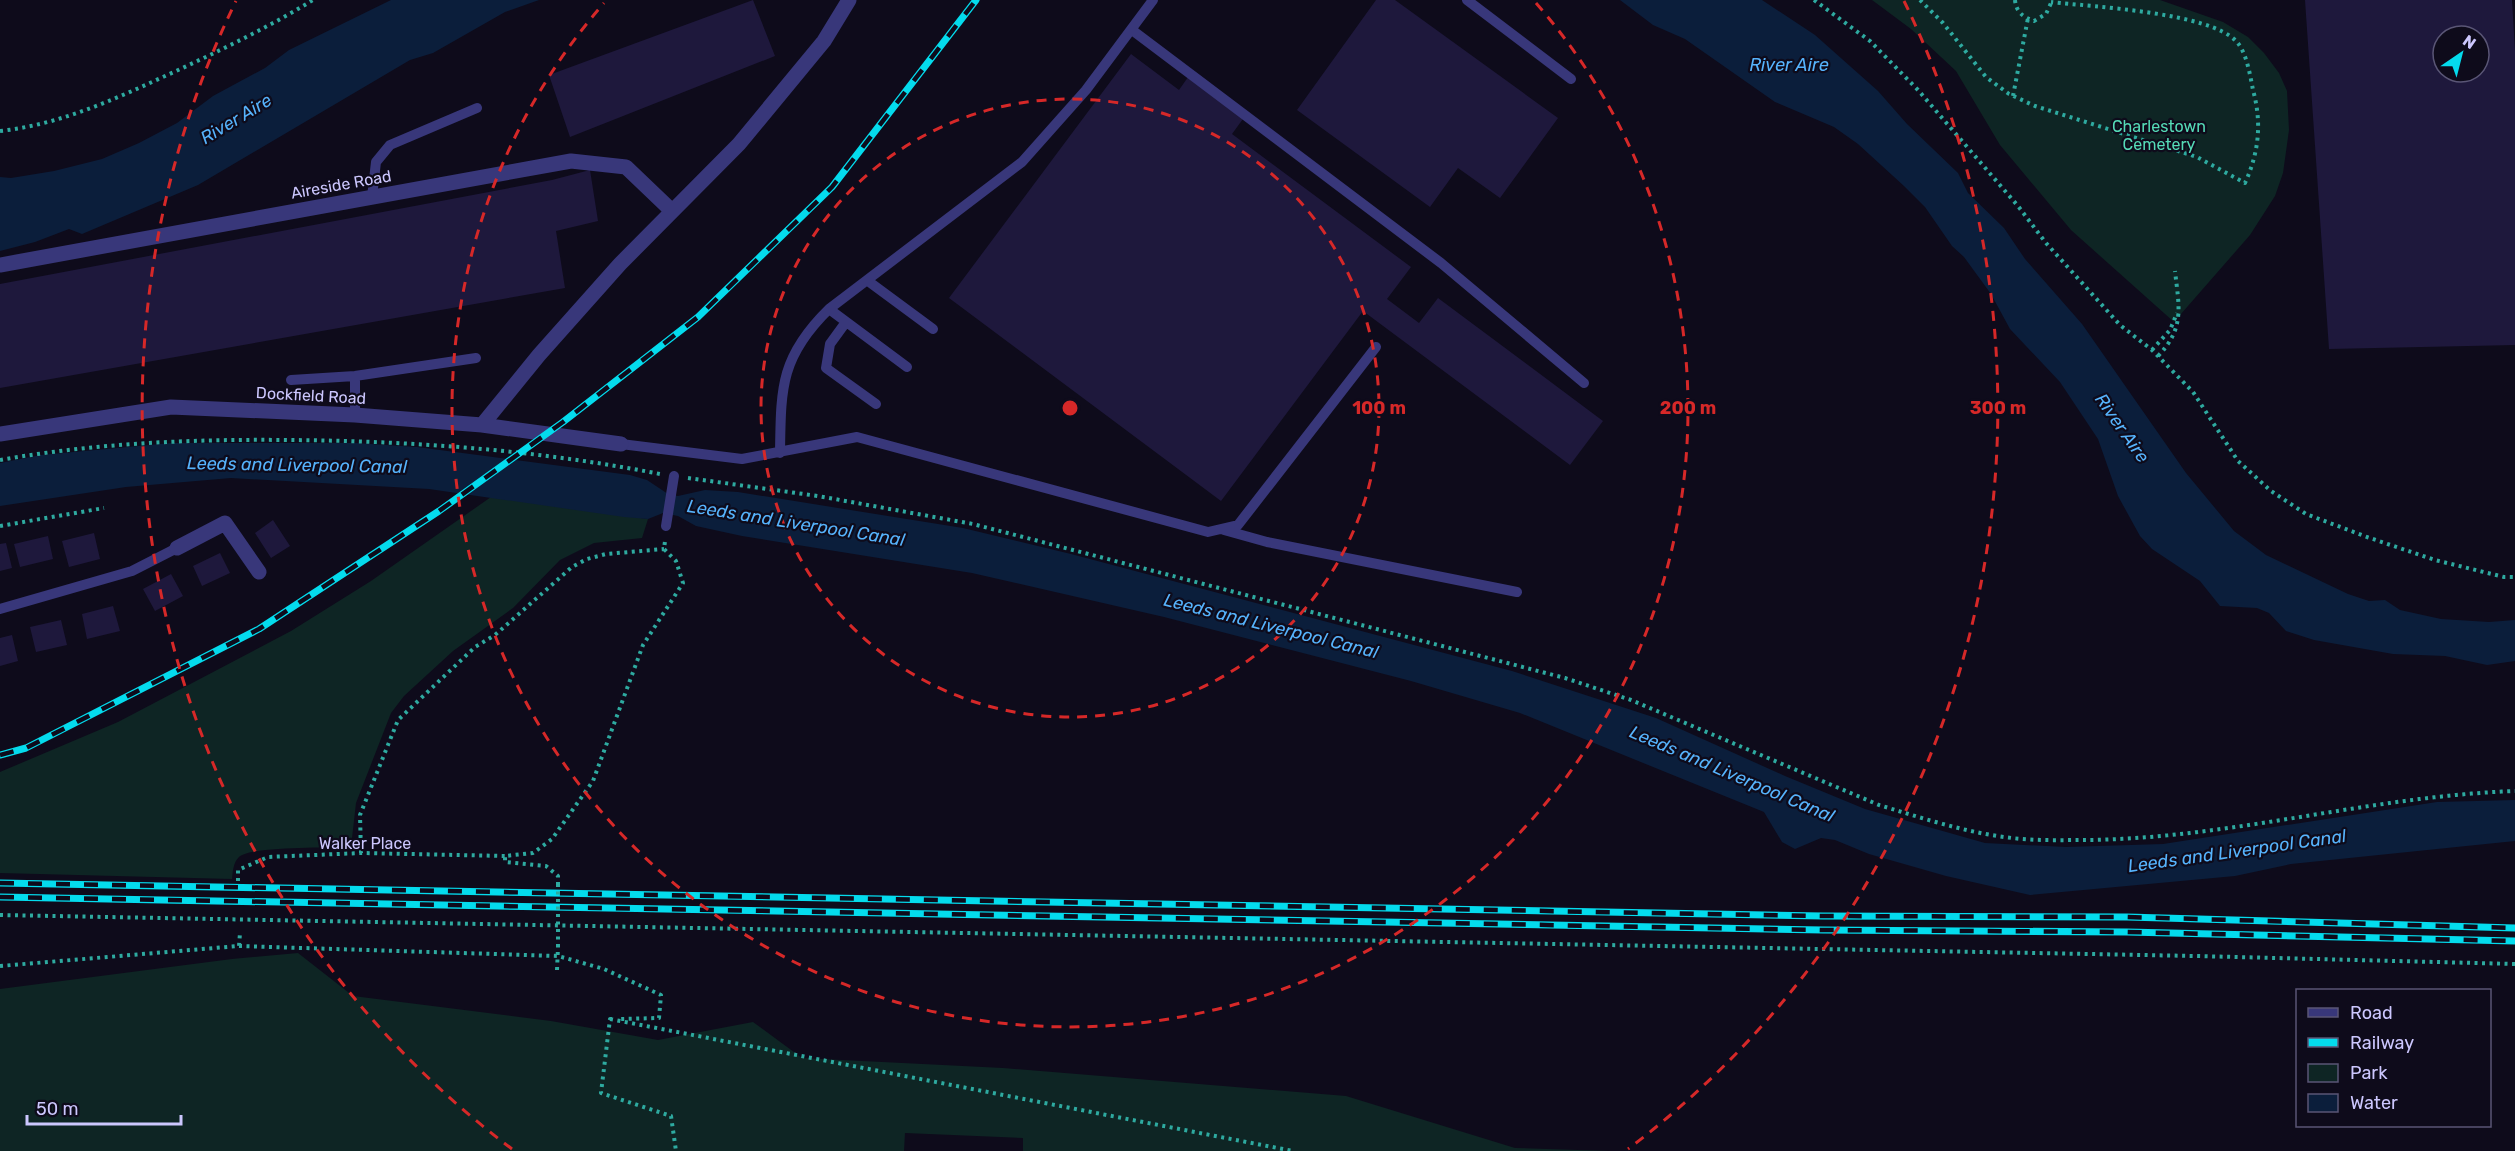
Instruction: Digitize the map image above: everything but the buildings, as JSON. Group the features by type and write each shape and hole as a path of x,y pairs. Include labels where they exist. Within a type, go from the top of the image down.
{"street":[{"path":"482,425 539,355 672,211 739,144 824,41 849,0"},
{"name":"Aireside Road","path":"0,265 571,161 626,167 672,211"},
{"name":"Dockfield Road","path":"0,434 171,406 355,415 482,425 621,444"},
{"path":"177,548 225,522 259,572"}],"lane":[{"path":"780,453 781,400 789,364 809,329 829,309 1022,162 1086,90 1153,0"},
{"path":"1467,0 1571,79"},
{"path":"1131,30 1442,263 1584,383"},
{"path":"372,197 376,162 390,145 477,108"},
{"path":"868,281 933,329"},
{"path":"829,309 907,367"},
{"path":"846,322 830,344 826,368 876,404"},
{"path":"621,444 742,459 856,437 1208,532 1238,525 1376,347"},
{"path":"291,380 355,375 476,358"},
{"path":"355,375 355,415"},
{"path":"666,526 674,476"},
{"path":"1221,529 1267,542 1516,592"},
{"path":"0,609 132,571 177,548"}],"path":[{"path":"0,131 24,128 95,109 207,56 313,0"},
{"path":"1814,0 1870,41 1918,90 2018,206 2046,243 2120,325 2152,350 2193,392 2238,461 2271,491 2306,514 2435,560 2504,578 2515,577"},
{"path":"1920,0 1943,24 1986,77 2013,96 2035,106 2197,157 2245,183 2256,158 2258,109 2242,50 2235,40 2216,28 2178,18 2051,1 2040,19 2028,18 2015,7 2014,0"},
{"path":"2013,96 2028,18"},
{"path":"2158,356 2171,343 2178,327 2175,271"},
{"path":"2152,350 2170,330 2178,310"},
{"path":"0,460 39,453 170,440 356,441 489,448 818,496 973,524 1565,678 1631,700 1879,805 1915,816 2012,838 2132,839 2217,830 2350,808 2469,793 2515,791"},
{"path":"0,526 104,508"},
{"path":"664,549 666,526"},
{"path":"361,853 360,815 398,720 474,647 495,635 572,567 587,559 606,554 664,549 676,561 681,572 682,583 643,645 593,781 552,839 533,853 505,856 505,862 546,867 558,876 557,970"},
{"name":"Walker Place","path":"238,881 238,870 268,856 361,853 505,856"},
{"path":"0,915 2515,964"},
{"path":"239,946 240,933"},
{"path":"0,966 239,946 558,956 604,969 661,995 659,1018 610,1019"},
{"path":"610,1019 601,1093 671,1116 676,1151"},
{"path":"610,1019 1293,1151"}],"green space":[{"name":"Charlestown Cemetery","path":"1872,0 2160,0 2223,22 2248,37 2264,53 2279,73 2287,91 2289,130 2283,173 2275,196 2250,235 2174,322 2071,230 2000,145 1956,71 1911,29"},
{"path":"491,497 648,519 642,538 594,543 560,560 513,608 453,651 404,696 391,713 356,803 351,847 274,849 246,853 236,862 232,879 0,873 0,772 118,722 291,631 371,581"},
{"path":"298,953 353,996 551,1021 658,1040 753,1022 802,1058 1003,1068 1346,1096 1515,1148 1609,1151 1023,1151 1023,1138 905,1133 904,1151 0,1151 0,989 232,959"}],"water":[{"name":"River Aire","path":"391,0 539,0 505,12 433,53 410,60 198,185 82,234 69,229 35,242 0,251 0,177 11,178 54,171 102,159 139,143 177,123 213,96 265,68 289,50"},
{"name":"River Aire","path":"1620,0 1762,0 1815,35 1878,91 1907,124 1958,173 1968,193 2004,228 2025,259 2082,324 2186,473 2234,531 2266,555 2348,594 2369,601 2385,600 2400,610 2441,619 2489,622 2515,620 2515,661 2487,665 2445,656 2393,654 2314,640 2286,631 2269,613 2257,608 2220,606 2200,581 2152,549 2140,536 2118,496 2098,439 2060,382 2010,329 1991,294 1964,257 1952,246 1925,207 1858,144 1834,127 1775,102 1685,39 1653,25"},
{"name":"Leeds and Liverpool Canal","path":"171,443 355,443 417,447 630,475 647,480 668,494 678,496 705,490 738,492 963,528 1071,554 1512,671 1656,718 1865,809 1985,843 2066,847 2163,844 2437,802 2515,800 2515,841 2291,864 2235,876 2030,895 1946,876 1869,854 1835,840 1821,838 1795,849 1782,842 1764,812 1520,713 1411,681 1164,617 972,573 742,536 696,526 678,516 663,513 648,519 429,489 231,478 126,487 0,506 0,463 41,455"}],"railway":[{"path":"0,755 26,748 259,629 439,511 563,422 698,317 832,187 976,0"},
{"path":"0,883 1823,916 2127,917 2515,928"},
{"path":"0,897 1823,930 2127,932 2515,941"}]}
